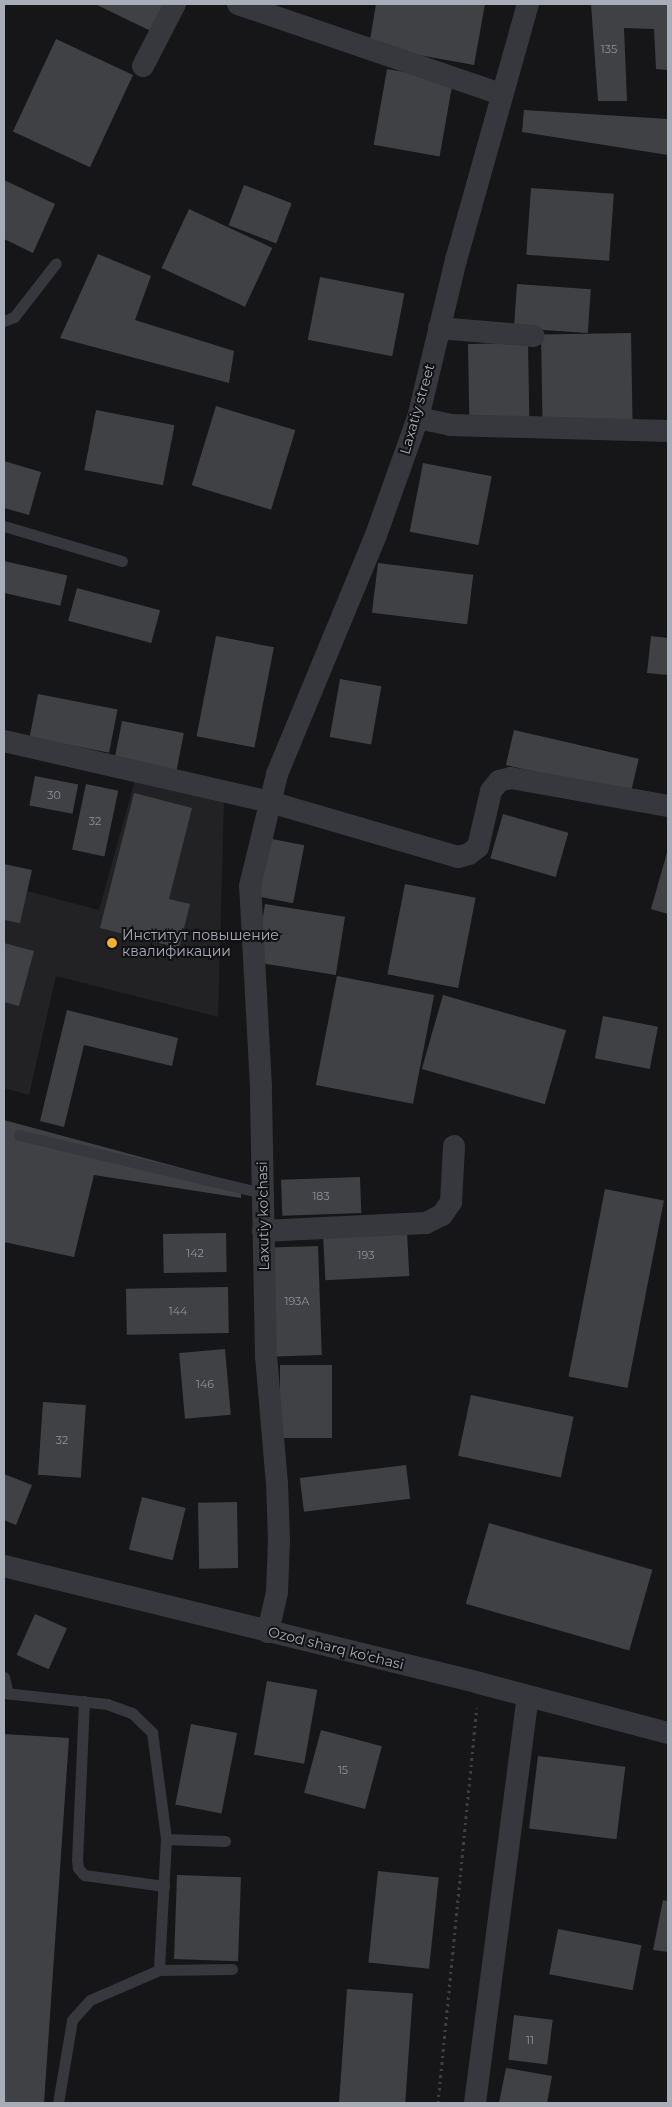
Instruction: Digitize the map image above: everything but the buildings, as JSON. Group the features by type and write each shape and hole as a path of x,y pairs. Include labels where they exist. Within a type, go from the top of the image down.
{"street":[{"path":"143,66 174,4"},
{"path":"238,4 501,94"},
{"name":"Laxatiy street","path":"270,802 277,774 376,535 418,418 456,260 501,94 528,4"},
{"path":"439,328 534,336"},
{"path":"418,418 450,425 668,431"},
{"path":"4,741 120,770 270,802 458,857 469,854 478,847 491,792 499,782 511,778 668,806"},
{"name":"Laxutiy ko'chasi","path":"268,1632 277,1592 279,1540 277,1484 266,1356 262,1087 250,886 270,802"},
{"path":"263,1232 426,1223 442,1215 451,1202 454,1146"},
{"name":"Ozod sharq ko'chasi","path":"4,1566 479,1683 668,1733"},
{"path":"475,2103 528,1696"}],"lane":[{"path":"4,321 14,318 56,263"},
{"path":"4,526 122,562"},
{"path":"19,1135 263,1193"},
{"path":"4,1677 6,1693 107,1704 132,1713 152,1732 166,1839 159,1970"},
{"path":"84,1701 78,1868 84,1875 164,1886"},
{"path":"166,1839 225,1841"},
{"path":"58,2103 72,2020 90,2000 159,1970 232,1969"}],"path":[{"path":"438,2103 479,1683"}],"shaded area":[{"name":"Институт повышение квалификации","path":"137,773 224,799 218,1017 56,976 29,1095 4,1088 4,885 99,910"}],"place":[{"name":"Институт повышение квалификации","path":"112,943"}]}
